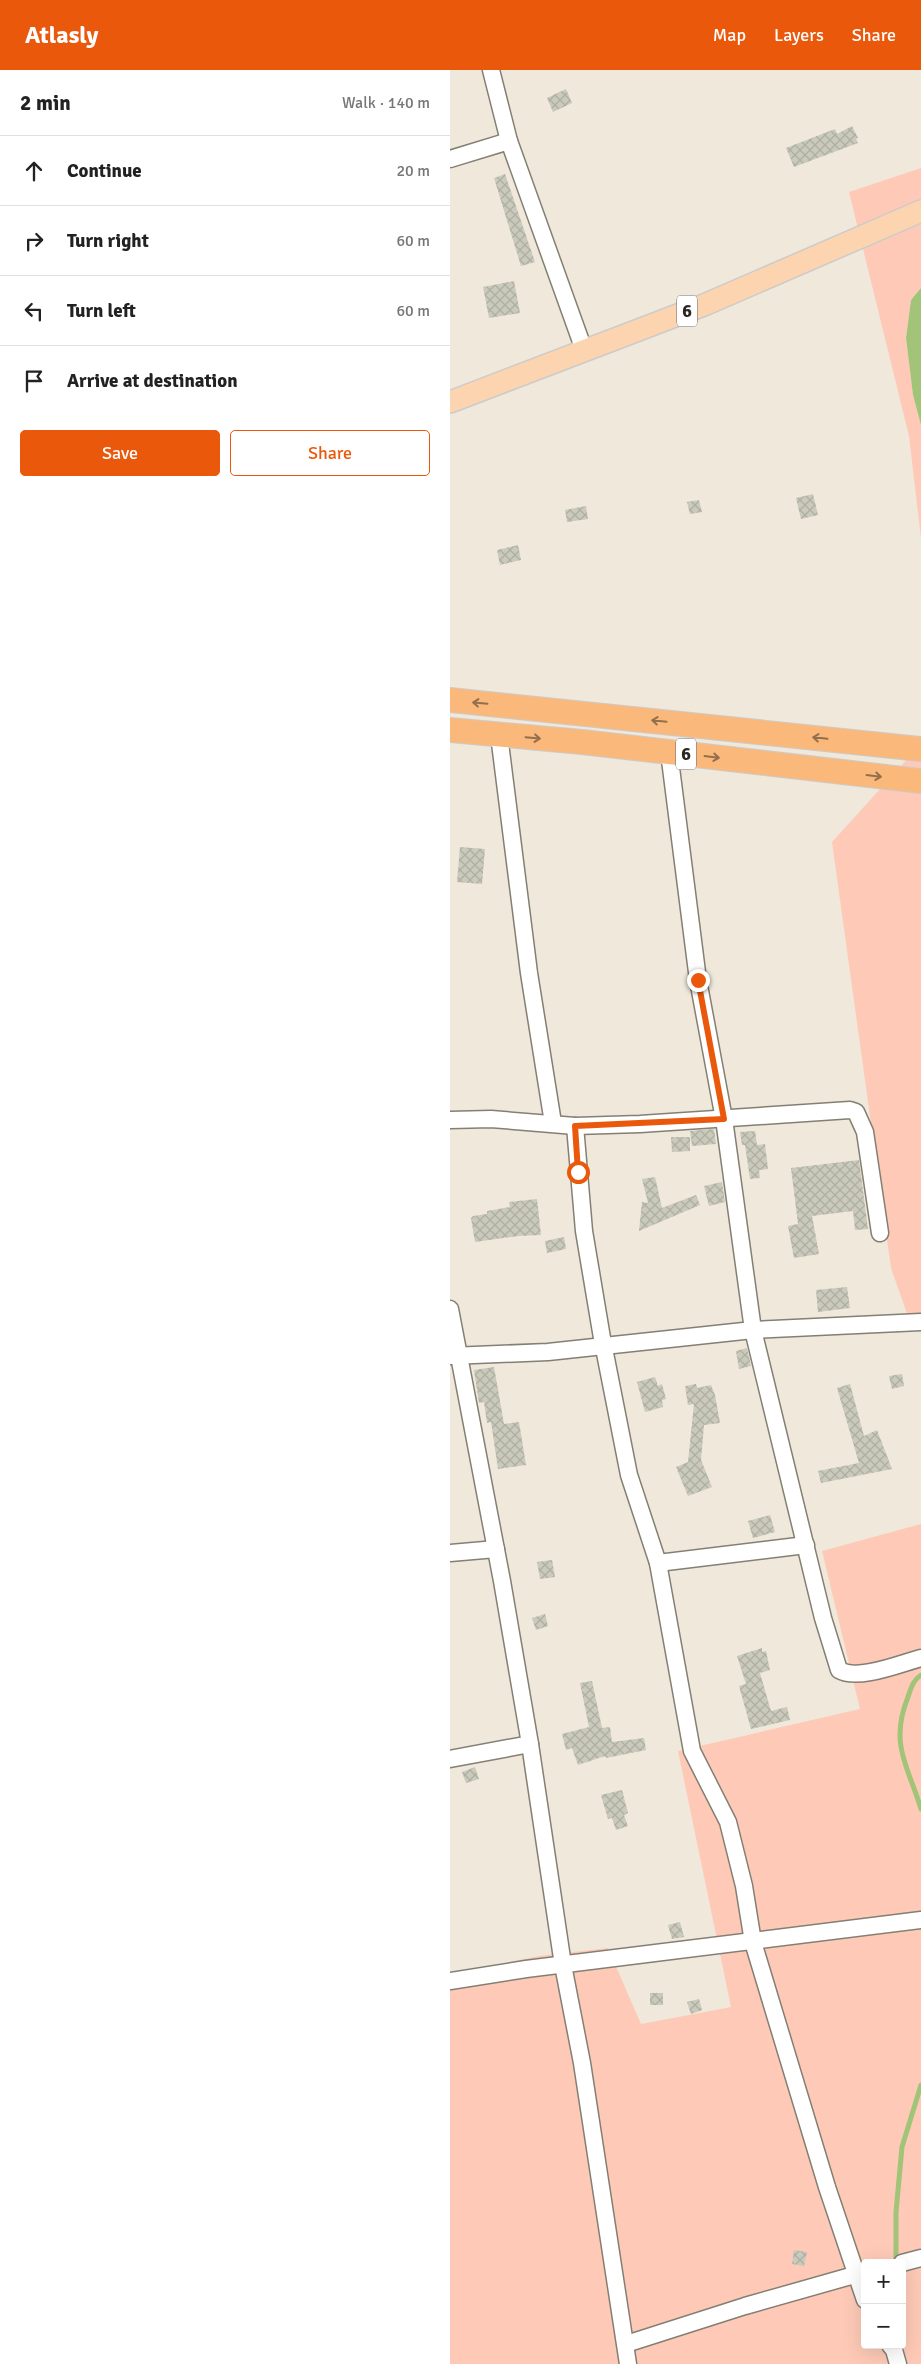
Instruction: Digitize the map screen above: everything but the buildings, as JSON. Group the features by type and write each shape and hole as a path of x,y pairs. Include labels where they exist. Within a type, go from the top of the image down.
{"highway":[{"name":"6","path":"450,700 921,749"},
{"name":"6","path":"450,730 669,752 921,781"}],"main road":[{"name":"6","path":"450,402 704,305 921,211"}],"street":[{"path":"491,70 508,141 584,350"},
{"path":"450,158 508,141"},
{"path":"499,735 530,973 553,1123"},
{"path":"669,752 698,980 724,1119 753,1330 823,1618 838,1670 847,1675 858,1675 921,1658"},
{"path":"450,1120 492,1118 575,1126 724,1119 842,1110 856,1112 865,1132 880,1233"},
{"path":"575,1126 584,1231 604,1346 630,1475 658,1563 692,1751 728,1822 744,1886 753,1942 861,2273 745,2306 626,2344"},
{"path":"450,1310 454,1356 496,1549 530,1744 563,1965 582,2063 628,2364"},
{"path":"454,1356 548,1352 753,1330 921,1322"},
{"path":"658,1563 806,1545"},
{"path":"450,1553 496,1549"},
{"path":"450,1760 530,1744"},
{"path":"450,1981 921,1920"},
{"path":"906,2262 921,2258"},
{"path":"893,2349 898,2364"}],"shaded area":[{"path":"921,168 921,288 911,300 906,338 913,395 921,425 921,538 909,436 849,192"},
{"path":"921,288 921,425 913,395 906,338 911,300"},
{"path":"921,744 921,1323 911,1325 891,1268 832,842"},
{"path":"921,1524 921,2364 450,2364 450,1975 539,1956 608,1948 641,2024 731,2007 678,1751 860,1709 822,1551"}],"waterway":[{"path":"921,1675 911,1687 900,1728 902,1755 921,1809"},
{"path":"896,2259 896,2212 902,2147 921,2085"}],"route":[{"path":"578,1172 575,1126 724,1119 698,980"}]}
